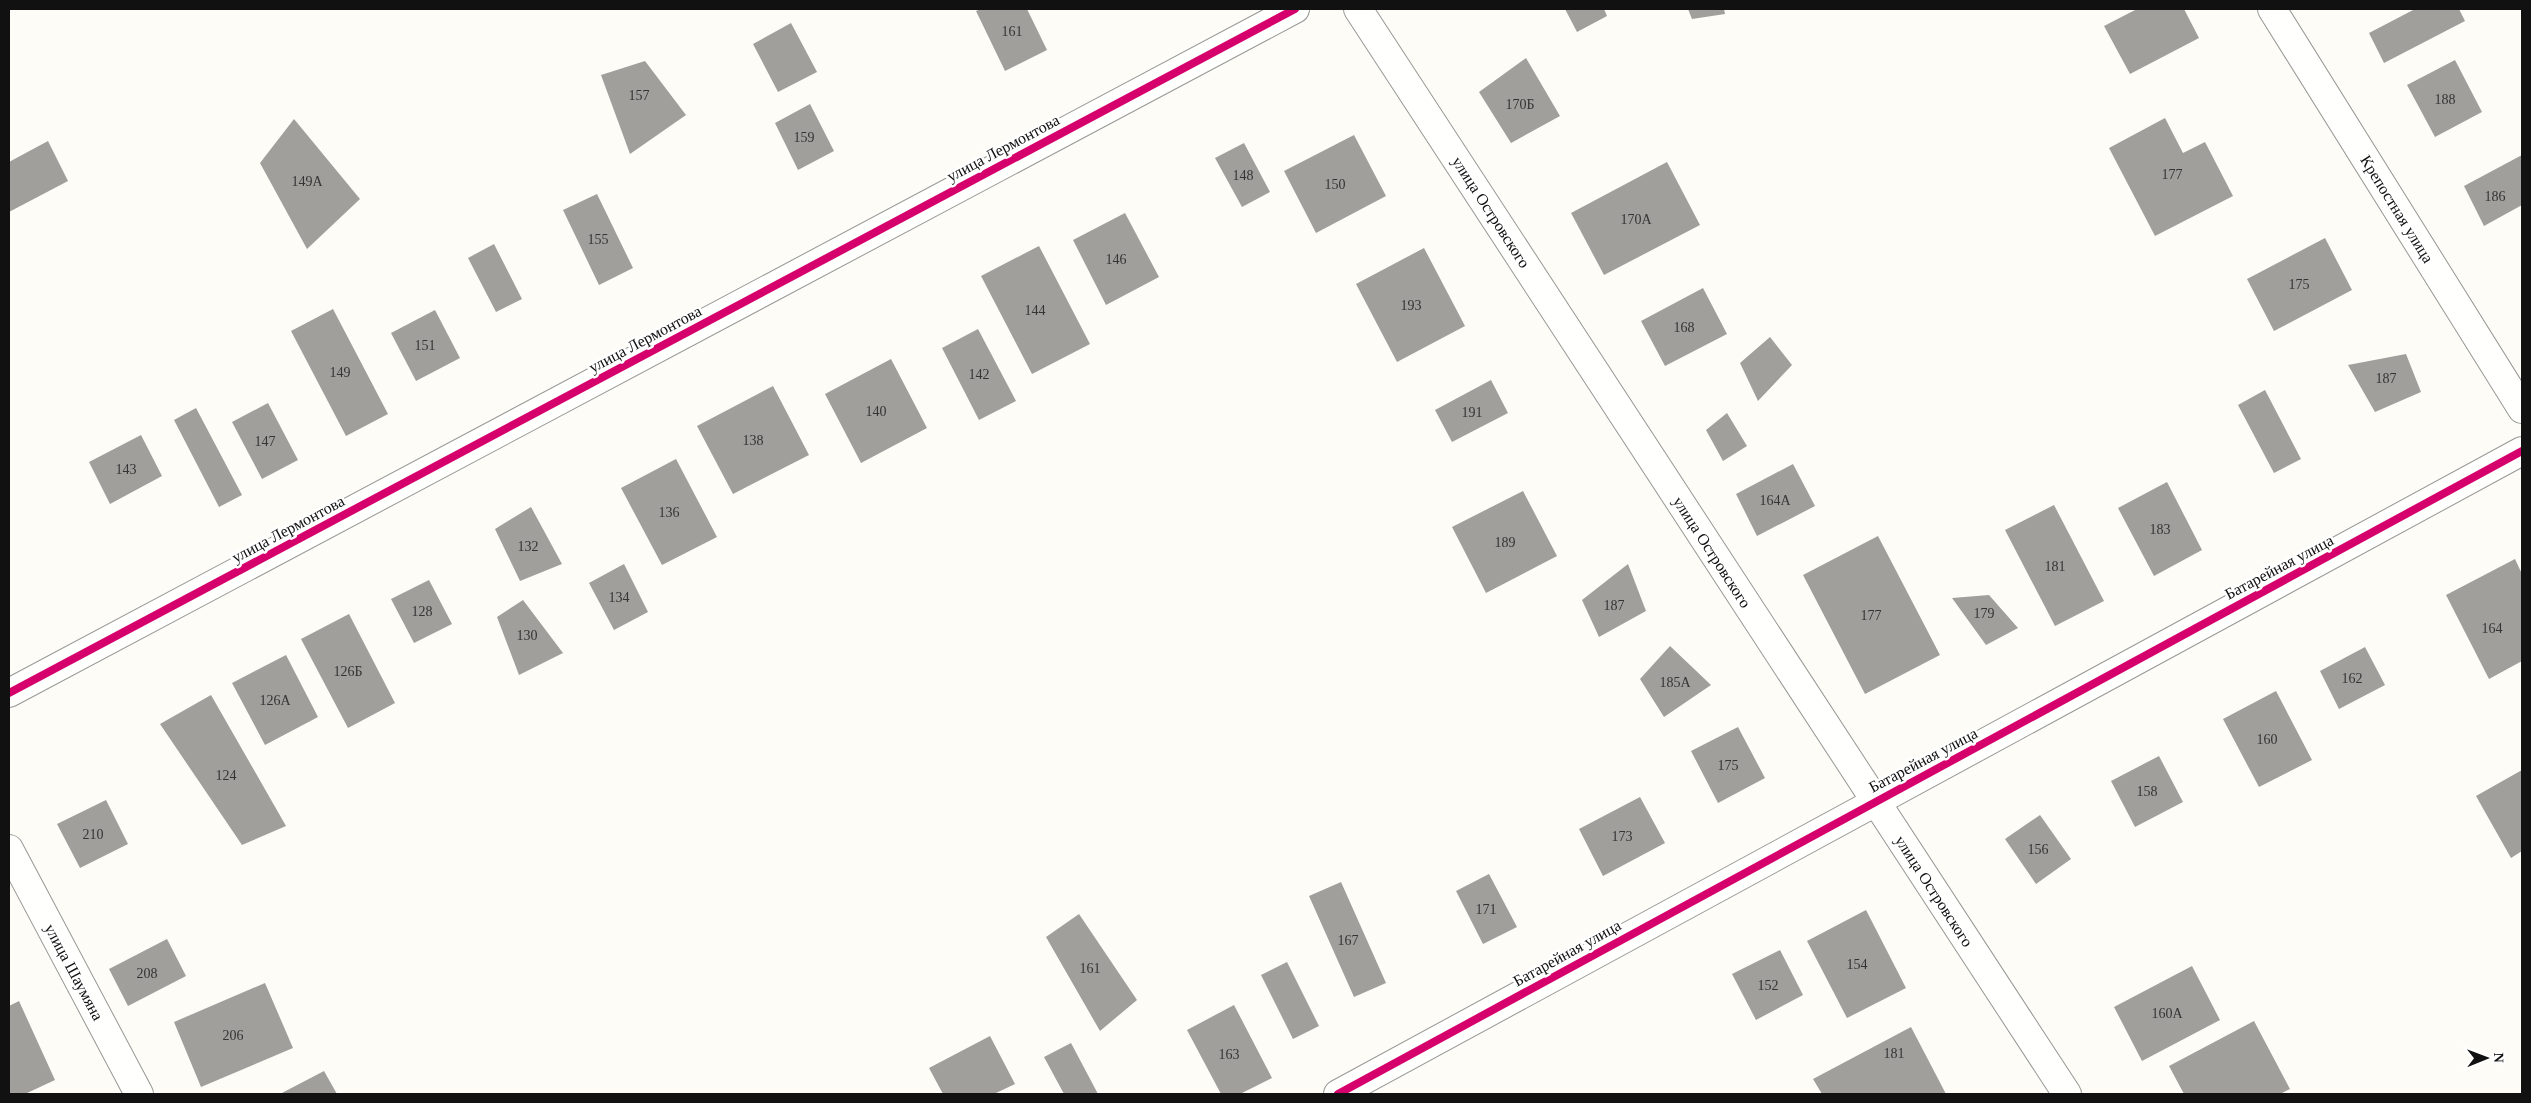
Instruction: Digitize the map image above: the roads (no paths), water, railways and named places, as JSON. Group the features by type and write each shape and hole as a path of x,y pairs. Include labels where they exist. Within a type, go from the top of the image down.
{"street":[{"name":"улица Лермонтова","path":"9,693 1294,9"},
{"name":"улица Островского","path":"1358,9 2067,1094"},
{"name":"Крепостная улица","path":"2272,9 2522,409"},
{"name":"Батарейная улица","path":"1338,1094 2522,451"},
{"name":"улица Шаумяна","path":"9,849 139,1094"}]}
